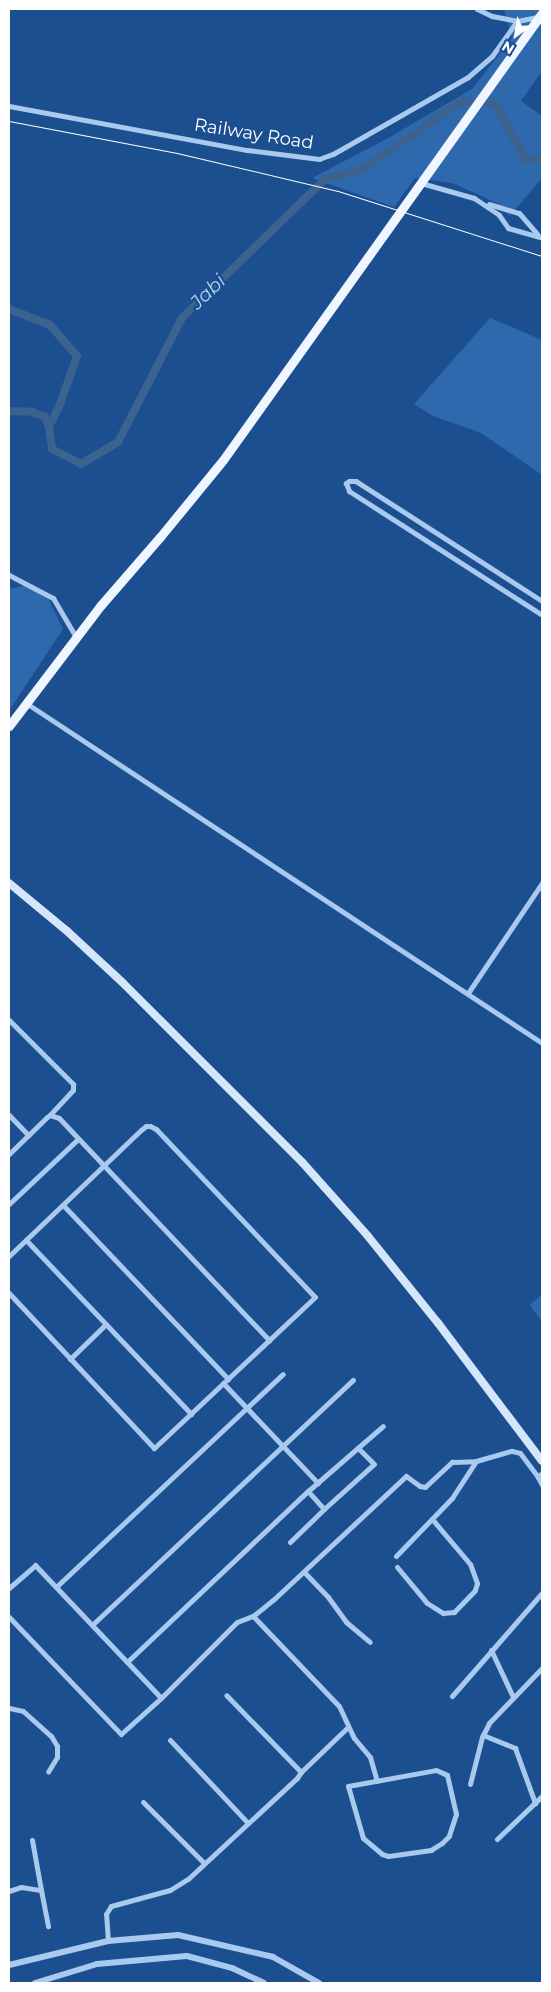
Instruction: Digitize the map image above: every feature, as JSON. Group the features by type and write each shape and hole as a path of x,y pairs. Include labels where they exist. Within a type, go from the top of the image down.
{"main road":[{"path":"9,726 76,637 223,460 541,15"},
{"path":"9,883 67,931 122,982 302,1162 367,1235 438,1323 542,1461"}],"street":[{"path":"477,9 492,16 517,21 541,15"},
{"name":"Railway Road","path":"9,106 247,150 319,159 333,154 468,77 492,56 517,21"},
{"path":"421,182 519,213 533,231 542,238"},
{"path":"484,203 499,214 508,228 542,238"},
{"path":"542,601 356,481 352,480 346,483 349,492 542,615"},
{"path":"9,575 53,598 76,637"},
{"path":"26,703 542,1043"},
{"path":"468,993 542,883"},
{"path":"9,1020 73,1084 73,1090 9,1154"},
{"path":"9,1115 28,1135"},
{"path":"50,1115 59,1118 269,1340"},
{"path":"9,1256 146,1126 156,1129 315,1297 154,1448 9,1293"},
{"path":"9,1204 78,1139"},
{"path":"9,1193 14,1199"},
{"path":"63,1205 226,1381 247,1408 318,1483"},
{"path":"26,1240 191,1414"},
{"path":"70,1359 106,1324"},
{"path":"56,1587 282,1374"},
{"path":"92,1625 353,1380"},
{"path":"128,1662 308,1491 384,1426"},
{"path":"290,1542 374,1464 358,1448"},
{"path":"9,1617 121,1734 161,1698 237,1622 253,1616 304,1572 406,1476 425,1487 452,1462 476,1462 517,1451 540,1475 542,1485"},
{"path":"396,1556 459,1488 476,1462"},
{"path":"308,1491 324,1509"},
{"path":"397,1567 427,1603 443,1613 454,1612 475,1590 477,1583 470,1564 432,1519"},
{"path":"9,1588 35,1565 161,1698"},
{"path":"304,1572 328,1597 346,1622 370,1642"},
{"path":"452,1696 542,1593"},
{"path":"253,1616 338,1706 348,1727 370,1757 376,1781"},
{"path":"491,1650 513,1697"},
{"path":"470,1784 483,1735 489,1723 542,1668"},
{"path":"226,1695 301,1772"},
{"path":"9,1708 23,1711 51,1736 58,1746 57,1757 48,1772"},
{"path":"108,1941 106,1914 112,1906 170,1890 189,1878 298,1778 301,1772 348,1727"},
{"path":"483,1735 514,1748 535,1803"},
{"path":"170,1740 248,1823"},
{"path":"436,1770 444,1773 449,1782 456,1814 448,1836 442,1843 431,1850 397,1856 382,1854 363,1838 348,1786 376,1781 436,1770"},
{"path":"497,1839 542,1796"},
{"path":"143,1802 204,1863"},
{"path":"32,1840 48,1926"},
{"path":"9,1891 21,1886 40,1890"},
{"path":"9,1965 108,1941 178,1935 273,1957 319,1983"},
{"path":"35,1983 97,1964 187,1956 232,1968 264,1983"}],"shaded area":[{"path":"504,9 542,9 542,71 521,101 542,116 542,178 510,216 497,203 452,183 415,178 394,207 312,178 390,137 472,89 512,38"},
{"path":"490,318 542,340 542,475 481,433 433,416 414,404"},
{"path":"24,586 46,594 63,629 9,711 9,589"},
{"path":"542,1294 542,1322 530,1305"}],"waterway":[{"path":"495,104 508,81 542,43"},
{"name":"Jabi","path":"9,309 50,325 77,356 59,407 49,427 52,449 81,464 118,442 182,318 325,179 361,170 462,101 495,104 526,160 542,158"},
{"path":"9,411 32,412 45,417 49,427"}],"tram line":[{"path":"9,121 177,153 338,191 542,256"}]}
